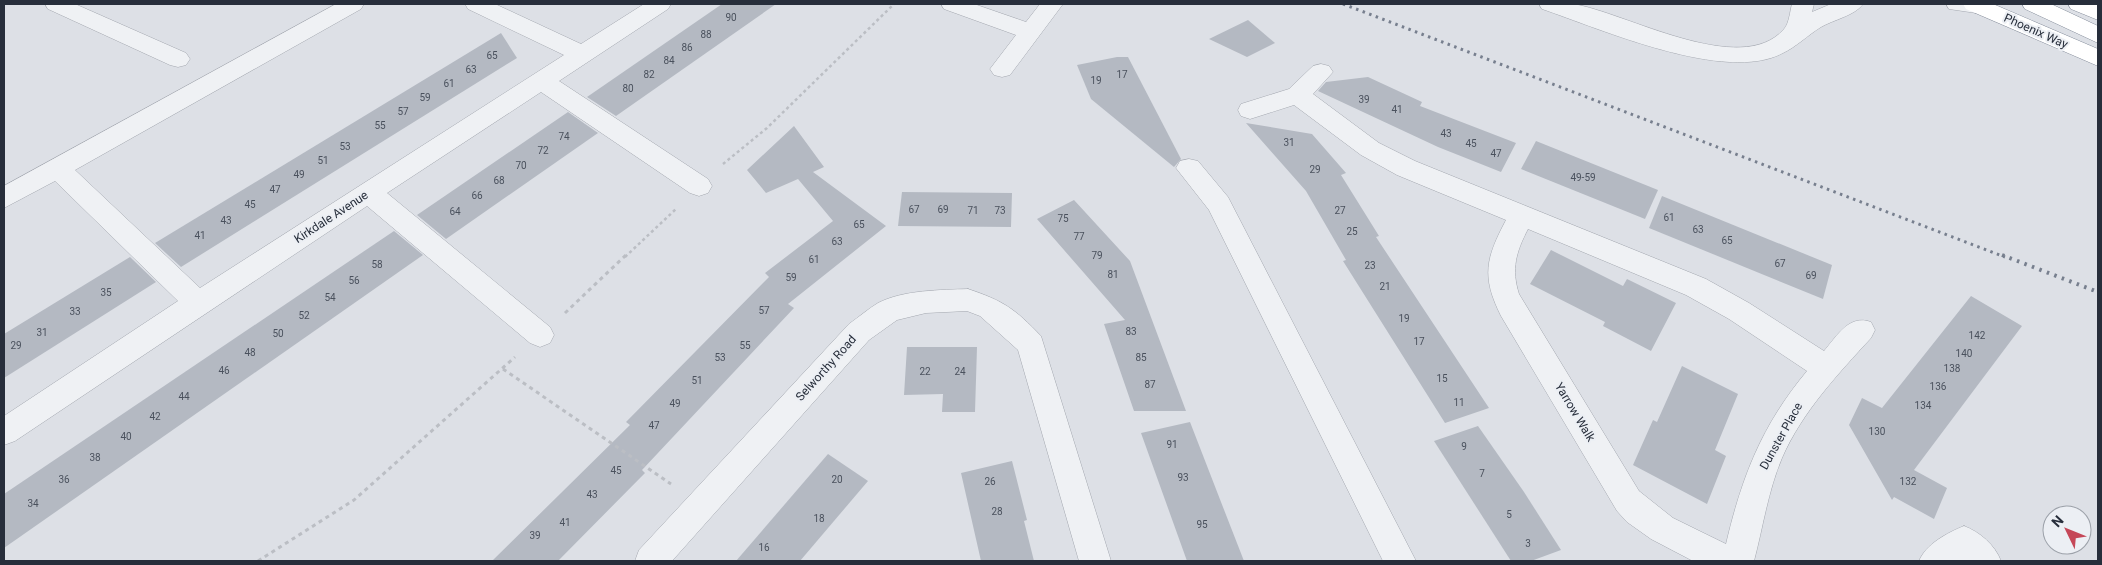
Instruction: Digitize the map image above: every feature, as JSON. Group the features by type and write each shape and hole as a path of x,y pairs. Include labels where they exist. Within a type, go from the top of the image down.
{"highway":[{"path":"2033,4 2098,35"},
{"path":"2079,4 2098,13"},
{"name":"Phoenix Way","path":"1979,6 2098,58"}],"street":[{"path":"56,4 178,59"},
{"path":"4,198 353,4"},
{"path":"476,4 583,54"},
{"name":"Kirkdale Avenue","path":"4,432 198,303 660,4"},
{"path":"952,4 1030,32"},
{"path":"1002,69 1052,4"},
{"path":"1550,4 1662,41 1722,55 1750,56 1776,48 1828,9 1852,4"},
{"path":"1796,32 1803,4"},
{"path":"1957,4 1979,6"},
{"path":"1250,110 1298,95 1320,72"},
{"path":"542,81 699,186"},
{"path":"1298,95 1338,127 1377,153 1406,168 1696,287 1739,311 1826,368"},
{"path":"57,168 198,303"},
{"path":"1189,168 1219,204 1400,561"},
{"path":"369,192 540,335"},
{"name":"Yarrow Walk","path":"1521,216 1499,266 1502,288 1511,308 1628,501 1642,516 1664,530 1728,561"},
{"name":"Selworthy Road","path":"651,561 859,332 889,311 926,302 968,300 990,308 1031,344 1095,561"},
{"name":"Dunster Place","path":"1738,561 1760,475 1784,427 1802,399 1826,368 1861,330"},
{"path":"1935,561 1964,541 1985,561"}],"path":[{"path":"258,561 354,500 503,369 699,186 767,128 894,4"},
{"path":"503,369 675,486 704,503"}],"building":[{"path":"722,4 776,4 616,116 587,97"},
{"path":"1248,20 1275,43 1247,57 1209,39"},
{"path":"501,33 517,58 181,267 155,243"},
{"path":"1117,57 1128,57 1181,159 1174,167 1091,99 1077,65"},
{"path":"1368,77 1422,102 1420,106 1516,143 1501,172 1438,147 1318,91 1326,82"},
{"path":"568,112 598,133 446,239 417,215"},
{"path":"1246,123 1312,134 1346,173 1341,175 1379,236 1376,237 1489,408 1445,423 1343,261 1346,260 1306,191"},
{"path":"794,126 824,167 813,172 886,226 788,304 794,308 642,470 645,473 558,561 492,561 630,425 626,422 769,277 765,273 833,221 798,179 766,193 747,170"},
{"path":"1536,141 1658,190 1645,219 1521,169"},
{"path":"902,192 1012,193 1011,227 898,226"},
{"path":"1662,196 1832,265 1823,299 1649,228"},
{"path":"1074,200 1130,261 1186,411 1134,411 1104,324 1125,320 1037,219"},
{"path":"394,231 423,255 4,548 4,494"},
{"path":"1551,250 1623,286 1627,279 1676,303 1651,351 1603,326 1605,322 1530,284"},
{"path":"130,257 156,282 4,378 4,334"},
{"path":"1971,296 2022,326 1914,470 1947,488 1934,519 1894,497 1892,500 1849,425 1862,398 1882,408"},
{"path":"907,347 977,347 975,412 942,412 943,394 904,395"},
{"path":"1682,366 1738,394 1715,450 1726,456 1707,504 1633,465 1653,420 1657,422"},
{"path":"1190,422 1244,561 1187,561 1141,433"},
{"path":"1478,426 1524,492 1561,550 1531,561 1511,561 1434,441"},
{"path":"828,454 868,481 800,561 736,561"},
{"path":"1012,461 1027,520 1024,521 1034,561 981,561 961,473"}],"railway":[{"path":"1343,4 2005,257"},
{"path":"2002,255 2098,292"}]}
